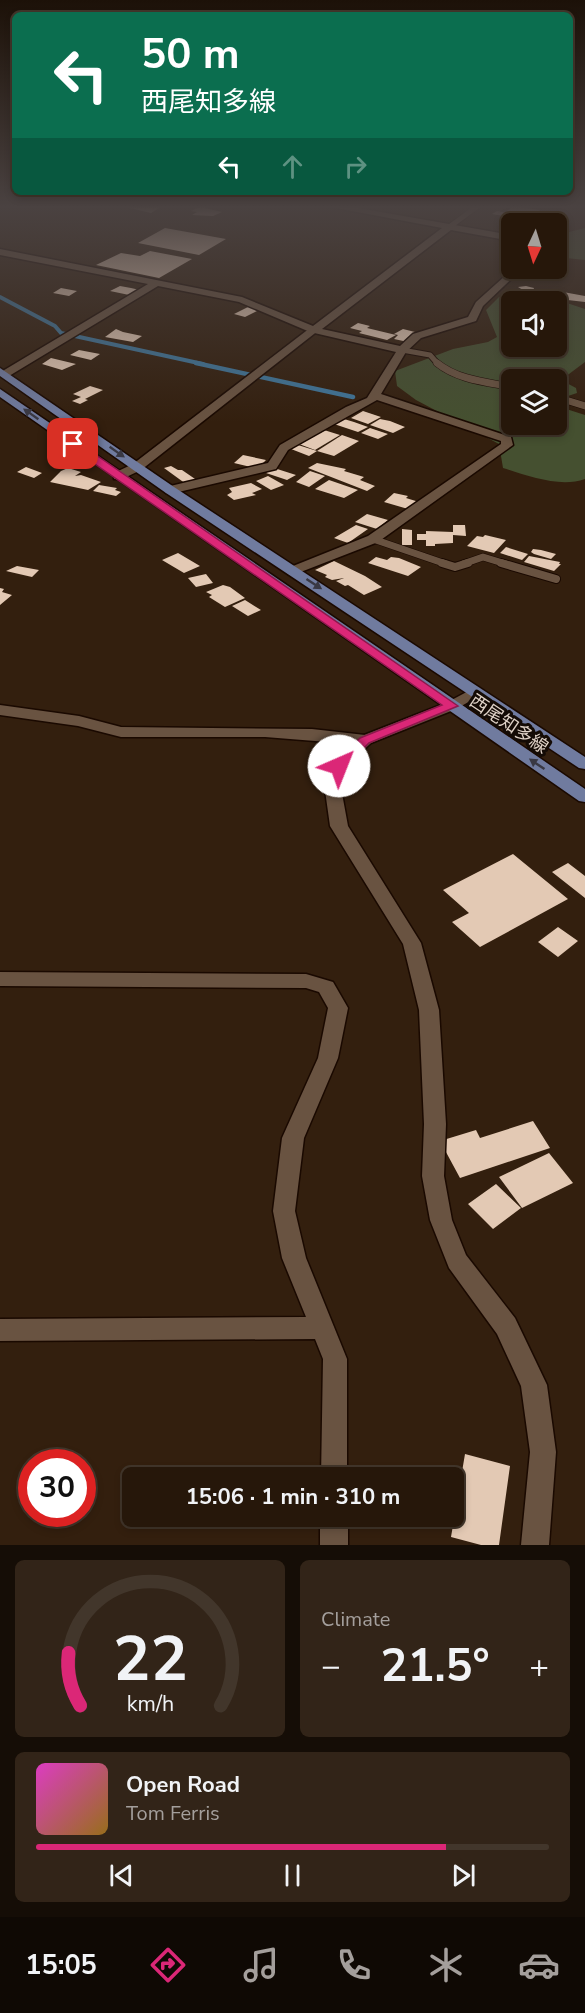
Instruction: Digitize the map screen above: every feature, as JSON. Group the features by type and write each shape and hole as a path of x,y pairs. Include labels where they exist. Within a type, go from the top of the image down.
{"main road":[{"name":"西尾知多線","path":"2,372 170,490 585,764"},
{"name":"西尾知多線","path":"0,392 118,476 585,797"}],"street":[{"path":"127,277 243,300 314,330 402,350"},
{"path":"118,476 137,467 383,277"},
{"path":"170,490 272,466 285,448 350,409 371,400 402,350 417,336 472,319 474,311 512,279"},
{"path":"2,372 157,283"},
{"path":"293,571 373,538 507,445 507,439 374,395"},
{"path":"476,692 451,706 365,740 346,756 331,776 339,826 412,943 429,1010 435,1124 433,1176 441,1220 457,1261 506,1326 534,1385 543,1452 535,1545"},
{"path":"0,710 79,721 121,732 265,732 365,740"},
{"path":"0,979 306,981 326,987 338,1008 328,1058 293,1138 284,1211 294,1258 335,1359 334,1467"},
{"path":"0,1330 323,1328"},
{"path":"334,1527 334,1545"}],"lane":[{"path":"402,350 430,355 438,366 464,378 501,385"},
{"path":"567,401 585,406"},
{"path":"373,538 455,567 483,557 556,579"}],"green space":[{"path":"499,297 501,297 501,357 567,357 567,303 585,309 585,362 567,376 567,369 501,369 501,435 567,435 567,409 585,415 585,479 555,482 503,468 499,444 416,400 397,386 395,371 453,349 488,342 497,337 486,310"},
{"path":"567,383 576,388 577,393 568,396"}],"building":[{"path":"120,286 144,291 134,296 110,291"},
{"path":"518,287 534,288 533,291 522,291"},
{"path":"61,288 77,291 69,296 53,293"},
{"path":"567,293 585,296 585,302 567,300"},
{"path":"250,306 261,309 245,317 234,314"},
{"path":"358,323 370,326 367,328 396,335 387,340 359,333 362,331 350,328"},
{"path":"116,329 142,336 133,342 105,337"},
{"path":"403,329 419,333 408,342 394,339 398,335 394,334"},
{"path":"79,350 100,354 91,360 70,355"},
{"path":"51,358 76,364 62,370 42,364"},
{"path":"90,386 103,390 80,404 72,401 81,397 73,394"},
{"path":"363,411 381,417 368,424 351,418"},
{"path":"344,419 368,427 358,432 334,424"},
{"path":"380,419 405,427 393,433 370,425"},
{"path":"370,428 388,434 378,439 361,433"},
{"path":"324,430 340,435 315,450 299,444"},
{"path":"342,435 359,441 334,456 317,451"},
{"path":"298,445 317,451 309,456 291,449"},
{"path":"243,455 266,460 263,463 265,464 255,468 234,463"},
{"path":"317,463 346,469 344,471 364,477 360,480 375,486 367,491 308,468"},
{"path":"171,466 182,470 198,481 186,484 164,468"},
{"path":"26,467 42,473 34,478 17,472"},
{"path":"68,468 81,472 75,476 81,475 101,482 88,490 50,482 61,471"},
{"path":"274,468 296,475 287,480 266,473"},
{"path":"310,471 325,476 309,487 296,482"},
{"path":"268,476 284,485 271,490 256,481"},
{"path":"329,480 358,490 344,498 315,489"},
{"path":"251,483 262,489 252,493 256,495 234,500 227,495 232,492 229,488"},
{"path":"99,485 117,488 115,490 121,492 116,496 93,491"},
{"path":"394,493 408,496 406,498 419,502 408,509 384,502"},
{"path":"367,514 388,520 377,529 355,522"},
{"path":"356,525 368,529 348,543 334,538"},
{"path":"453,525 465,525 466,536 453,535 453,543 435,544 435,546 426,546 426,540 417,540 417,534 426,534 426,531 453,532"},
{"path":"402,529 412,530 412,545 402,545"},
{"path":"485,535 506,540 494,553 467,546 477,536"},
{"path":"506,547 528,554 522,560 500,553"},
{"path":"533,549 556,554 551,559 534,554 531,552"},
{"path":"178,553 200,566 184,573 162,560"},
{"path":"529,556 561,564 554,571 524,562"},
{"path":"376,557 387,560 391,557 399,558 421,567 408,576 368,563"},
{"path":"334,561 382,587 364,595 336,581 344,578 332,580 315,570"},
{"path":"17,566 39,570 32,577 6,571"},
{"path":"206,574 213,583 196,587 188,578"},
{"path":"223,585 230,587 245,598 225,607 209,597 212,595 206,592"},
{"path":"0,588 4,589 2,592 12,595 0,605"},
{"path":"245,600 261,610 248,616 232,606"},
{"path":"513,854 568,899 480,947 452,922 469,913 443,890"},
{"path":"568,863 585,876 585,898 552,872"},
{"path":"558,927 578,941 558,957 538,942"},
{"path":"533,1121 550,1148 460,1178 440,1141 476,1130 480,1138"},
{"path":"549,1153 573,1183 522,1208 499,1177"},
{"path":"496,1184 521,1208 493,1229 468,1204"},
{"path":"465,1454 510,1466 499,1545 481,1545 451,1537 453,1527 464,1527 463,1467"}],"waterway":[{"path":"0,297 55,326 61,333 203,364"},
{"path":"196,363 353,397"}],"route":[{"path":"73,444 451,706 365,740 346,756 339,766"}]}
